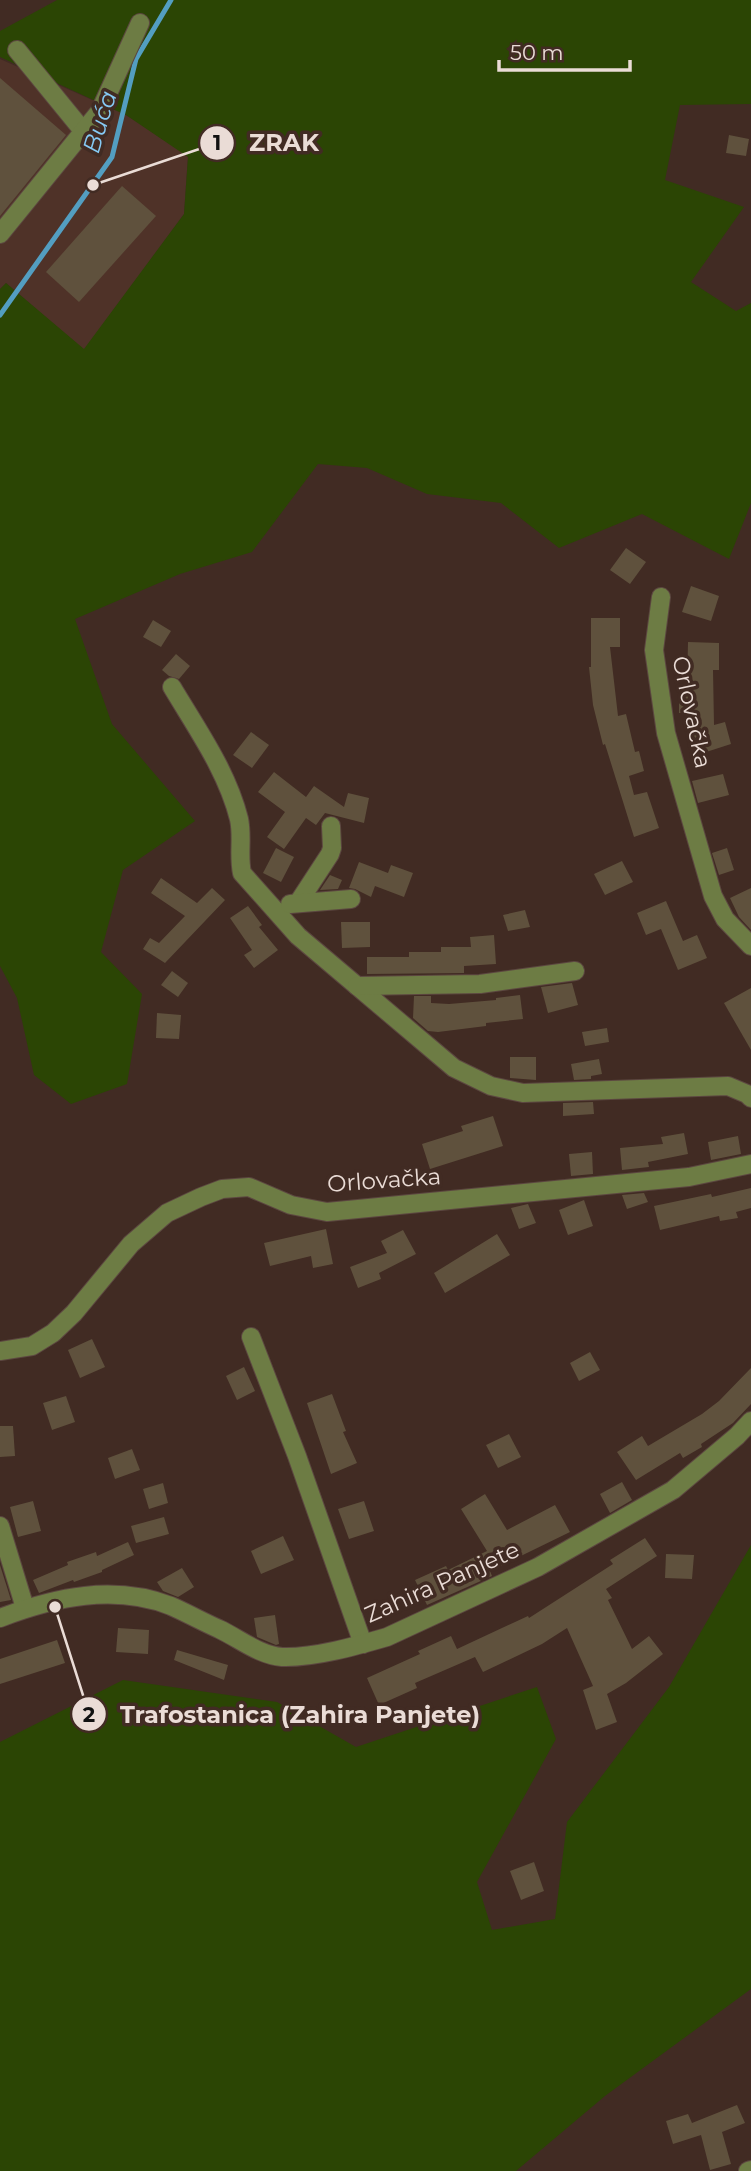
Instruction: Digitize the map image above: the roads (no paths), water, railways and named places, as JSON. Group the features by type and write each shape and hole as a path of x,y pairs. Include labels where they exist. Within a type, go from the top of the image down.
{"street":[{"path":"0,234 100,111 140,23"},
{"path":"16,50 84,132"},
{"name":"Orlovačka","path":"661,597 654,650 666,733 713,896 725,919 751,946"},
{"path":"172,687 217,763 239,818 239,860 242,873 298,936 454,1069 491,1086 523,1093 728,1086 751,1098"},
{"path":"298,903 330,854 331,827"},
{"path":"272,906 351,899"},
{"path":"358,986 480,984 575,971"},
{"name":"Orlovačka","path":"0,1351 32,1346 54,1333 131,1244 167,1213 222,1189 249,1187 291,1205 327,1212 689,1177 751,1164"},
{"path":"251,1337 298,1456 363,1644"},
{"name":"Zahira Panjete","path":"0,1618 25,1608 81,1595 121,1594 170,1606 262,1653 283,1657 363,1644 387,1637 538,1567 673,1490 751,1421"},
{"path":"0,1526 25,1608"}],"waterway":[{"name":"Buća","path":"0,315 112,157 136,59 171,0"}],"place":[{"name":"ZRAK","path":"93,185"},
{"name":"Trafostanica (Zahira Panjete)","path":"55,1607"}]}
